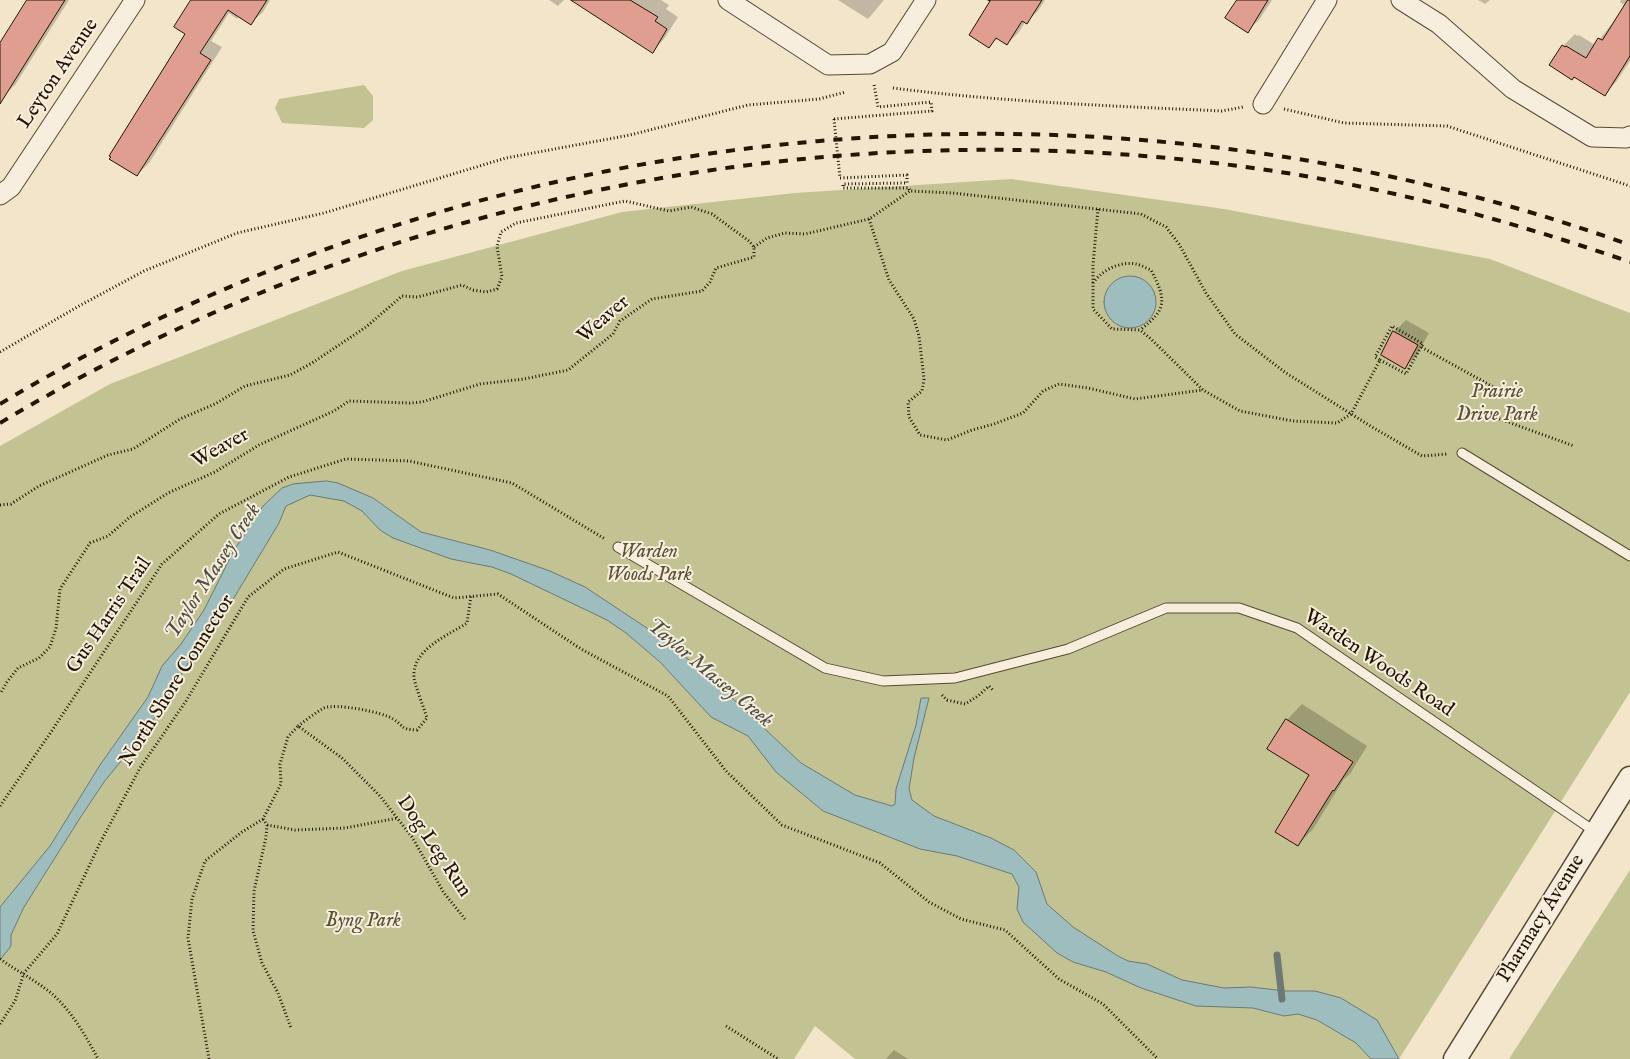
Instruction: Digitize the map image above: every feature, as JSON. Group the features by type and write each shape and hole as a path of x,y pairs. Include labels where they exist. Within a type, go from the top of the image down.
{"street":[{"name":"Leyton Avenue","path":"0,195 10,187 135,0"},
{"path":"728,0 828,65 870,64 892,52 926,0"},
{"path":"1263,104 1328,0"},
{"path":"1401,0 1439,24 1513,90 1592,136 1626,138 1630,136"},
{"name":"Pharmacy Avenue","path":"1455,1059 1630,778"}],"lane":[{"path":"1462,454 1630,556"},
{"name":"Warden Woods Road","path":"618,547 825,668 882,680 955,678 964,676 1068,649 1166,608 1239,608 1297,628 1597,833"}],"path":[{"path":"0,352 144,271 237,233 324,213 506,158 630,135 748,105 820,99 846,92"},
{"path":"877,99 878,107 931,102 932,111 834,119 840,178 907,174 907,183 843,184 843,188 909,188 910,191"},
{"path":"754,247 768,238 785,233 805,234 869,218 910,191 954,192 1141,214 1166,227 1179,244 1206,293 1235,334 1286,373 1422,456 1462,454"},
{"name":"Weaver","path":"0,505 11,504 39,486 108,455 133,450 180,419 215,404 244,386 290,375 312,364 366,327 402,296 418,297 462,286 486,292 496,289 502,276 497,246 501,232 516,223 625,201 669,211 691,207 712,214 749,241 754,247 754,257 716,268 710,282 702,292 652,299 635,310 620,321 613,334 568,370 524,379 480,384 422,402 349,401 334,411 259,445 215,472 168,493 130,517 108,536 90,543 60,589 56,628 50,647 39,658 18,668 0,694"},
{"path":"1098,209 1092,284 1093,309 1112,329 1140,330 1203,390 1240,411 1294,421 1337,422 1351,414 1380,360"},
{"path":"869,218 889,280 914,319 919,336 924,379 922,391 908,402 909,417 920,435 947,440 994,424 1023,412 1043,391 1059,384 1135,398 1203,390"},
{"path":"1092,284 1099,275 1119,265 1136,264 1151,270 1161,291 1161,308 1151,322 1140,330"},
{"path":"1392,326 1423,344 1421,347 1406,374 1375,357 1392,326"},
{"path":"1421,347 1497,389"},
{"path":"1486,414 1574,446"},
{"name":"Gus Harris Trail","path":"0,806 162,564 219,514 289,477 346,459 409,461 512,484 618,547"},
{"name":"North Shore Connector","path":"24,973 57,934 100,843 140,768 186,701 248,597 284,569 338,552 454,598 498,594 581,649 668,696 726,771 782,825 880,864 928,902 960,919 1005,930 1059,979 1103,1004 1158,1059"},
{"path":"209,1059 188,938 192,899 205,861 242,832 263,819 281,784 280,764 288,737 298,726 326,707 362,709 392,718 405,729 417,730 427,718 414,676 416,662 436,640 467,623 471,596"},
{"name":"Dog Leg Run","path":"298,726 342,758 380,796 412,837 444,893 465,919"},
{"path":"267,825 295,830 345,828 398,818"},
{"path":"263,819 267,825 266,837 254,891 253,931 262,963 278,993 291,1028"},
{"path":"1,959 24,973 53,995 70,1014 98,1059"},
{"path":"0,1024 16,1002 24,973"},
{"path":"726,1026 778,1059"}],"green space":[{"path":"364,85 373,96 373,120 364,128 282,123 275,108 279,99"},
{"name":"Warden Woods Park","path":"1011,179 1224,209 1490,259 1630,313 1630,692 1399,1059 855,1059 815,1026 794,1059 0,1059 0,446 110,384 402,271 622,212 795,193"},
{"path":"1630,870 1630,1059 1509,1059"}],"water":[{"path":"1125,276 1135,276 1149,283 1156,297 1156,307 1149,321 1135,328 1125,328 1115,324 1108,317 1104,307 1104,297 1108,287 1115,280"},
{"path":"327,481 338,483 373,498 421,532 490,550 550,571 585,587 665,640 712,679 801,763 855,795 892,806 895,804 896,789 916,725 921,698 929,698 914,758 909,789 912,800 934,816 991,838 1014,850 1036,872 1047,904 1073,927 1128,961 1147,964 1182,980 1224,988 1251,987 1285,991 1315,991 1341,998 1377,1020 1399,1059 1371,1059 1356,1043 1317,1020 1298,1014 1284,1016 1253,1008 1196,1006 1141,988 1106,972 1073,962 1057,953 1023,922 1017,909 1019,887 1012,874 957,856 920,849 823,811 776,772 748,736 711,717 660,662 626,633 607,620 511,574 492,567 451,559 393,538 380,530 362,511 344,501 310,495 286,506 279,523 223,616 203,639 148,728 104,782 80,818 24,907 11,935 11,946 0,960 0,907 50,846 100,765 148,697 162,666 181,644 204,610 233,552 263,506 282,488 293,484"}],"building":[{"path":"27,0 65,0 0,104 0,43"},
{"path":"191,0 267,0 251,25 228,10 200,53 211,60 137,176 109,159 111,157 109,156 185,34 174,27"},
{"path":"571,0 630,0 658,17 655,21 667,29 653,53"},
{"path":"988,0 1042,0 1027,24 1022,21 1007,45 996,38 989,48 969,35 990,1"},
{"path":"1237,0 1268,0 1248,33 1225,18"},
{"path":"1628,0 1630,0 1630,56 1605,96 1574,77 1572,80 1549,65 1562,45 1586,58 1598,38 1602,40"},
{"path":"1393,331 1418,345 1405,369 1381,355"},
{"path":"1286,719 1353,762 1298,846 1275,832 1309,775 1267,749"}],"waterway":[{"path":"1277,955 1282,999"}],"railway":[{"path":"0,404 188,305 385,229 589,175 797,143 1008,134 1219,148 1427,185 1630,245"},
{"path":"0,423 148,343 302,277 461,224 624,185 790,160 958,150 1126,155 1293,174 1421,200 1505,222 1630,262"}],"park label":[{"name":"Prairie Drive Park","path":"1497,404"},
{"name":"Byng Park","path":"363,922"}],"water label":[{"name":"Taylor Massey Creek","path":"214,572"},
{"name":"Taylor Massey Creek","path":"709,674"}]}
